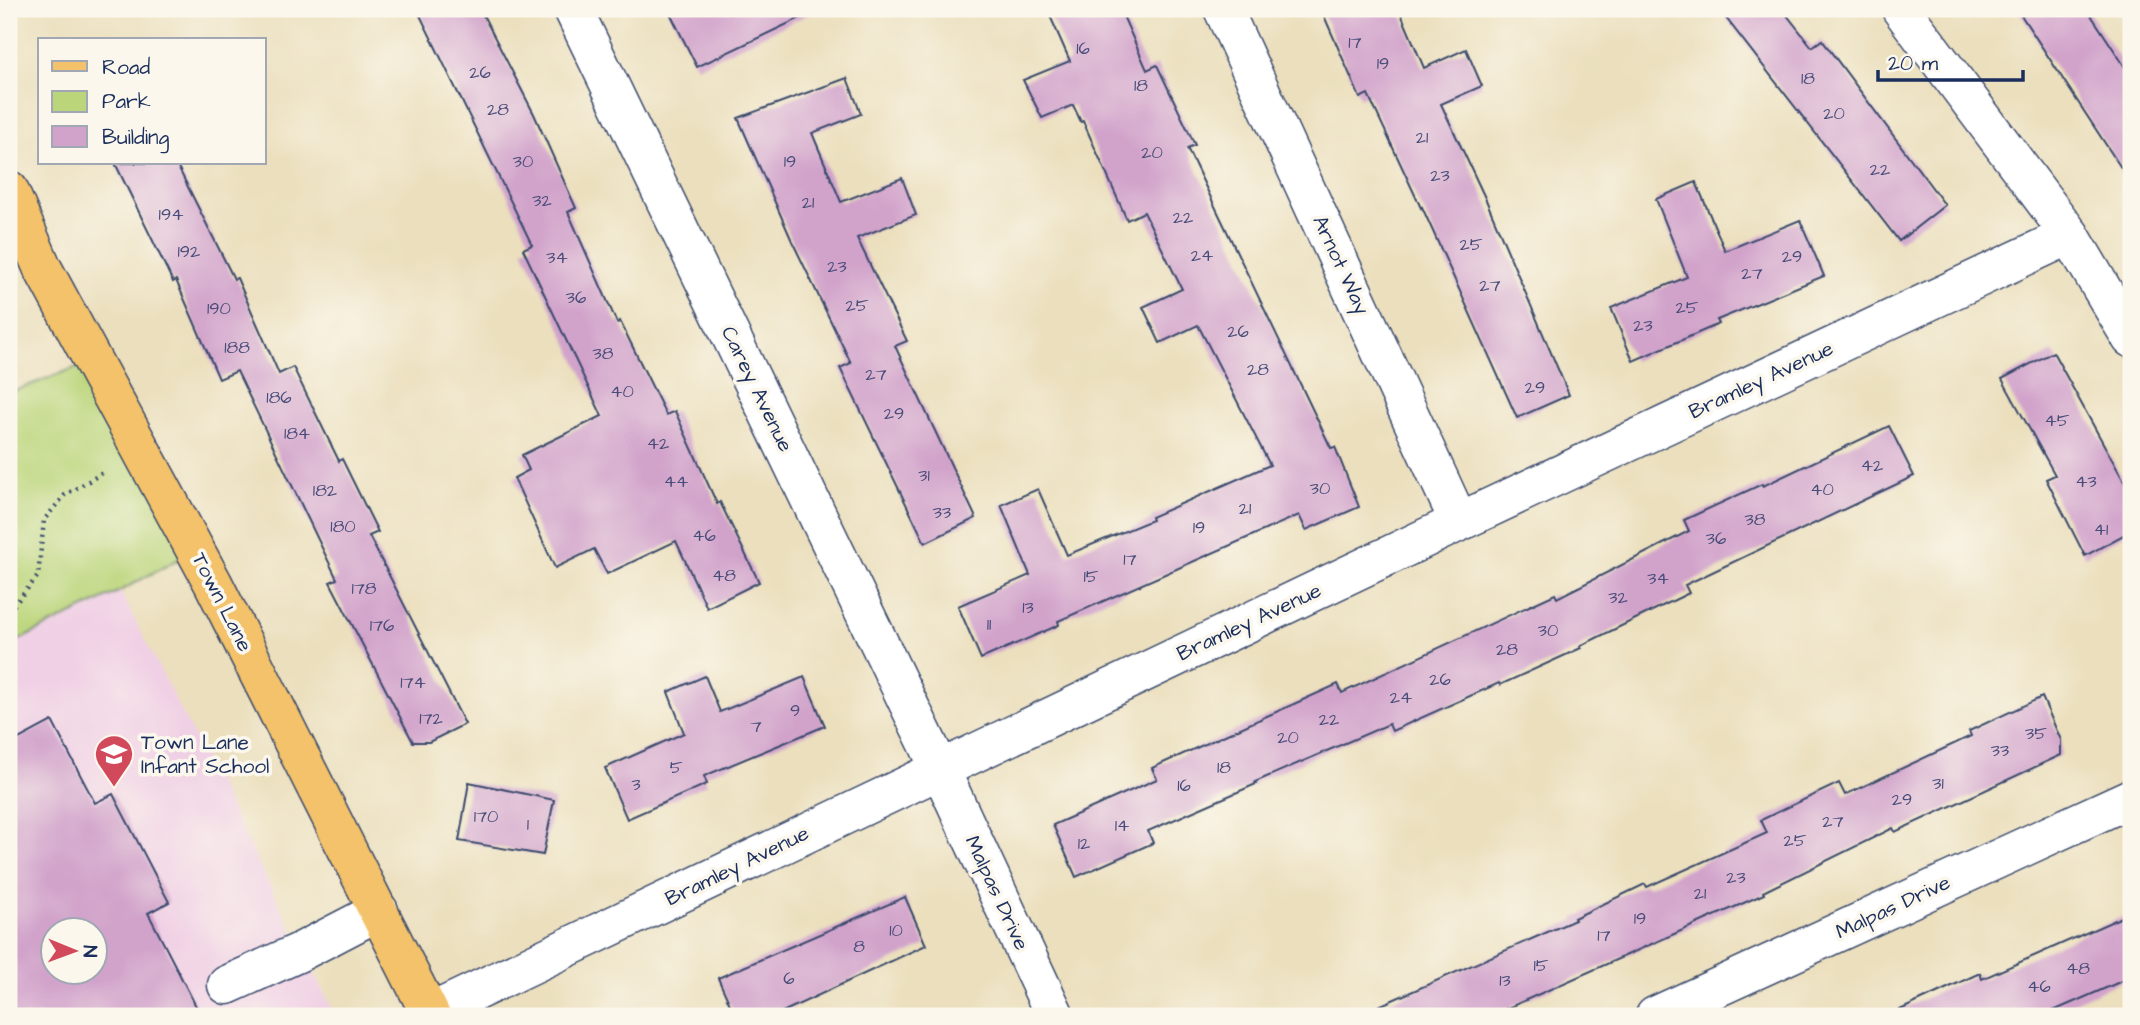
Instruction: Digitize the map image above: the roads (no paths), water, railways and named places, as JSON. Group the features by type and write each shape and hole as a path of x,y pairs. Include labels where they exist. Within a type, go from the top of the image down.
{"main road":[{"name":"Town Lane","path":"9,190 41,267 214,583 430,1015"}],"street":[{"name":"Carey Avenue","path":"573,9 940,769"},
{"name":"Arnot Way","path":"1223,9 1459,522"},
{"path":"1901,9 2070,235 2131,338"},
{"name":"Bramley Avenue","path":"430,1015 1459,522 2070,235"},
{"name":"Malpas Drive","path":"940,769 1055,1016"},
{"name":"Malpas Drive","path":"1654,1016 2131,797"},
{"path":"227,985 300,952 379,911"}],"place":[{"name":"Town Lane Infant School","path":"114,788"}]}
